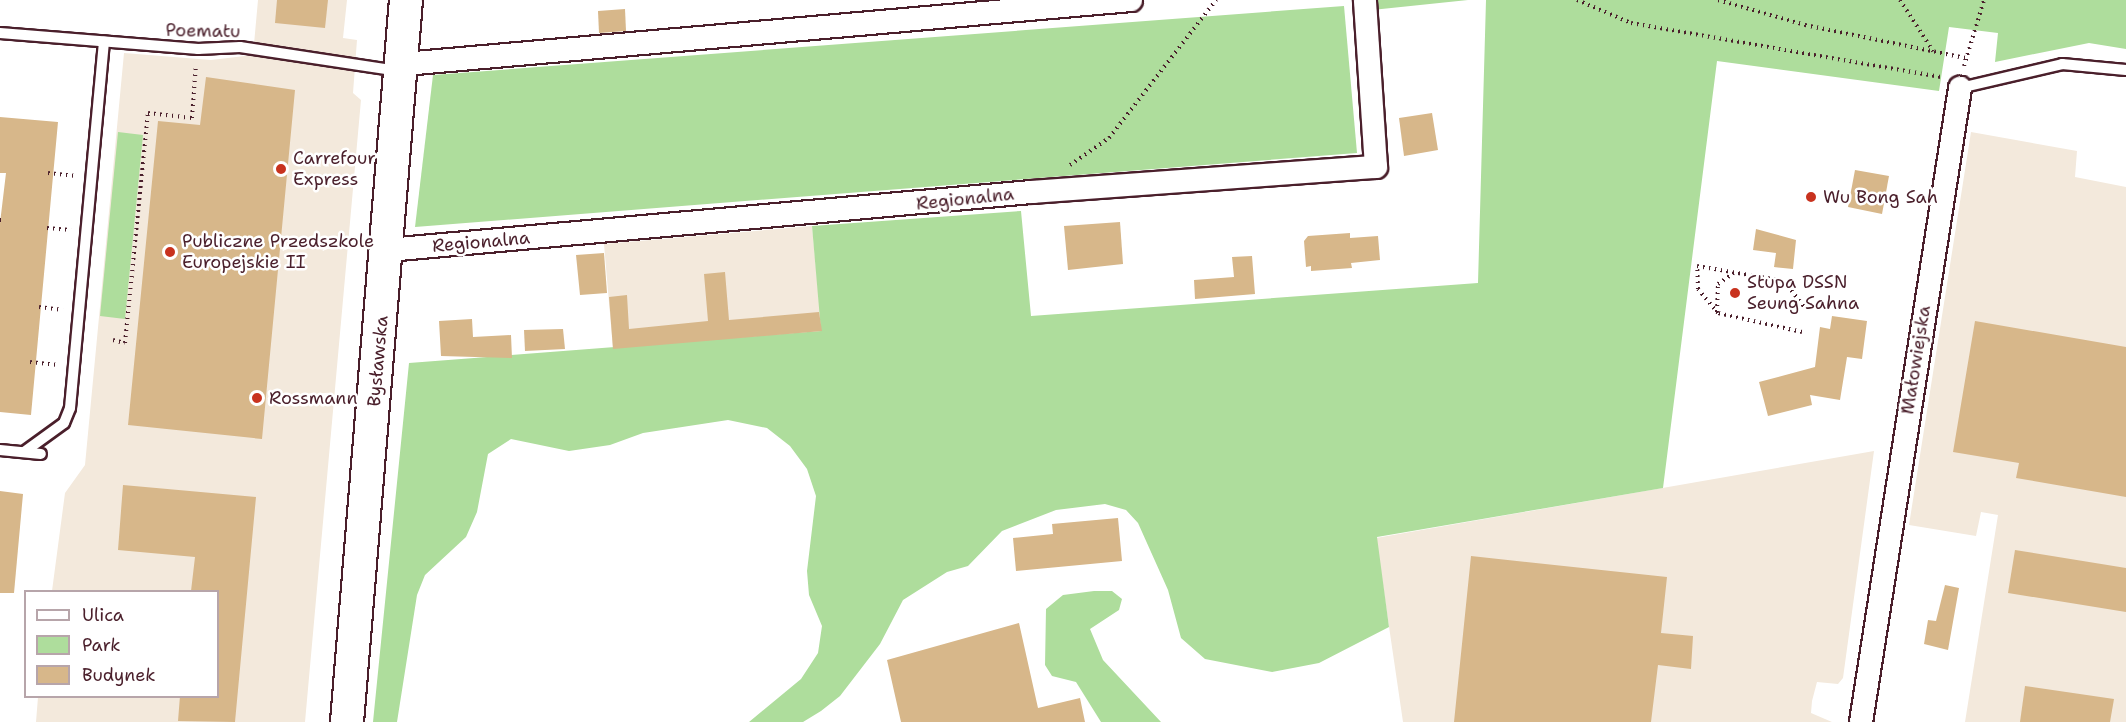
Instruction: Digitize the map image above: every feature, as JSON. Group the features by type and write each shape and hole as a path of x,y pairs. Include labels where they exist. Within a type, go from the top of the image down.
{"street":[{"name":"Bysławska","path":"347,722 403,68 406,0"},
{"path":"403,68 1131,0"},
{"name":"Regionalna","path":"388,250 1032,192 1376,167 1365,0"},
{"name":"Małowiejska","path":"1861,722 1961,84"}],"lane":[{"name":"Poematu","path":"0,33 198,49 240,47 403,68"},
{"path":"24,452 64,423 74,366 104,42"},
{"path":"1961,84 2062,64 2126,70"},
{"path":"0,450 41,454"}],"path":[{"path":"1032,192 1109,138 1216,0"},
{"path":"1577,0 1631,23 1961,84 1966,58 1984,0"},
{"path":"1718,0 1806,25 1966,58"},
{"path":"1900,0 1933,51"},
{"path":"113,340 125,343 148,113 192,118 198,49"},
{"path":"48,173 92,177"},
{"path":"47,228 86,232"},
{"path":"1802,332 1718,313 1698,289 1697,266 1784,281 1806,309"},
{"path":"1718,313 1714,302 1718,284 1735,272"},
{"path":"39,307 79,311"},
{"path":"30,362 74,366"}],"shaded area":[{"path":"258,0 347,0 343,38 357,40 353,93 361,100 305,722 36,722 38,698 219,698 219,590 52,590 65,493 85,465 124,53 211,60 253,55"},
{"path":"1971,132 2077,151 2075,177 2126,187 2126,722 1965,722 1998,515 1981,512 1976,536 1909,525"},
{"path":"812,226 822,331 613,349 604,244"},
{"path":"1874,451 1843,678 1838,684 1817,682 1812,701 1811,713 1832,722 1403,722 1376,538"}],"green space":[{"path":"1371,0 1468,0 1372,10"},
{"path":"1486,0 2126,0 2126,49 2089,43 1995,62 1998,33 1949,27 1939,91 1717,61 1663,488 1377,537 1389,627 1319,663 1272,672 1205,659 1181,638 1168,590 1138,523 1126,510 1105,504 1056,510 1002,531 968,566 947,572 903,600 880,644 840,696 821,711 803,722 749,722 801,679 818,653 822,626 809,595 807,571 816,496 807,469 790,446 767,428 728,420 643,433 610,445 569,451 511,439 488,454 477,512 466,537 425,575 417,595 397,722 373,722 409,363 821,331 812,226 1021,211 1031,316 1478,283"},
{"path":"1344,6 1357,153 415,227 433,75"},
{"path":"118,132 143,135 125,319 100,316"},
{"path":"1112,591 1122,599 1119,610 1090,629 1103,660 1161,722 1101,722 1076,682 1052,676 1045,665 1046,609 1063,595"}],"building":[{"path":"277,0 328,0 325,28 275,23"},
{"path":"625,9 626,31 599,33 598,11"},
{"path":"206,77 295,90 262,439 128,425 158,121 200,125"},
{"path":"1432,113 1438,150 1404,156 1399,118"},
{"path":"0,117 58,122 31,415 0,412 0,223 6,173 0,173"},
{"path":"1855,170 1889,176 1882,214 1848,207"},
{"path":"1120,222 1123,264 1068,270 1064,226"},
{"path":"1756,229 1796,240 1793,269 1774,267 1776,253 1753,250"},
{"path":"1350,233 1350,238 1378,236 1380,260 1351,263 1352,268 1311,271 1311,266 1306,267 1304,241 1308,236"},
{"path":"604,253 607,293 580,295 576,255"},
{"path":"1252,256 1255,294 1195,299 1194,280 1234,277 1232,257"},
{"path":"725,272 729,320 819,312 822,331 613,349 609,297 627,295 629,329 708,321 704,274"},
{"path":"1832,316 1867,321 1862,359 1847,357 1840,400 1810,395 1812,405 1768,416 1759,382 1815,367 1820,327 1830,329"},
{"path":"472,319 473,337 511,335 512,358 441,356 439,321"},
{"path":"1975,321 2126,347 2126,497 2016,478 2019,463 1953,452"},
{"path":"563,329 565,349 525,351 524,330"},
{"path":"123,485 256,497 235,722 178,721 180,698 219,698 219,590 191,590 195,557 118,550"},
{"path":"0,491 23,494 14,593 0,593"},
{"path":"1118,518 1122,561 1016,571 1013,538 1053,534 1052,524"},
{"path":"2015,550 2126,568 2126,612 2008,593"},
{"path":"1471,556 1667,577 1661,633 1693,636 1691,669 1658,665 1651,722 1454,722"},
{"path":"1945,585 1959,588 1948,650 1924,644 1928,620 1936,621"},
{"path":"1019,623 1038,708 1080,698 1085,722 901,722 887,660"},
{"path":"2025,686 2114,699 2110,722 2020,722"}],"place":[{"name":"Carrefour Express","path":"281,169"},
{"name":"Wu Bong Sah","path":"1811,197"},
{"name":"Publiczne Przedszkole Europejskie II","path":"170,252"},
{"name":"Stupa DSSN Seung Sahna","path":"1735,293"},
{"name":"Rossmann","path":"257,398"}]}
